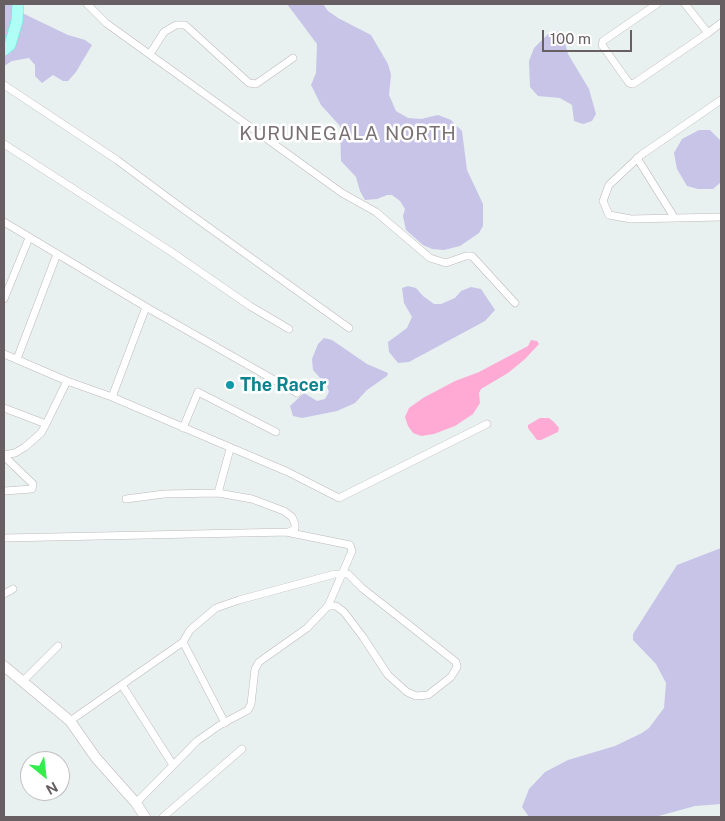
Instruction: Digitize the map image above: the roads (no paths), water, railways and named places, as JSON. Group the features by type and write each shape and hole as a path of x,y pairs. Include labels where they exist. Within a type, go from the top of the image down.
{"main road":[{"path":"4,50 10,45 17,21 18,4"}],"street":[{"path":"87,4 106,23 342,193 376,212 430,258 446,263 466,256 472,256 515,303"},
{"path":"657,4 603,42 602,45 629,82 634,84 721,23"},
{"path":"685,4 708,33"},
{"path":"150,54 164,32 176,24 185,25 250,84 256,84 293,58"},
{"path":"4,84 117,160 350,328"},
{"path":"721,100 637,158 608,185 604,201 609,215 630,219 721,217"},
{"path":"4,144 170,250 250,306 288,329"},
{"path":"637,158 674,218"},
{"path":"4,222 146,307 297,393"},
{"path":"4,299 29,238"},
{"path":"17,358 58,254"},
{"path":"112,397 146,307"},
{"path":"4,354 67,381 112,397 230,449 288,472 341,498 487,424"},
{"path":"4,456 15,453 25,447 41,433 67,381"},
{"path":"183,428 198,392 276,432"},
{"path":"4,408 46,424"},
{"path":"218,493 230,449"},
{"path":"4,456 33,484 32,490 4,491"},
{"path":"4,538 289,532 295,529 296,524 292,517 284,511 252,499 218,493 164,494 126,498"},
{"path":"136,803 197,741 248,710 251,704 255,669 259,662 307,628 328,606 352,550 350,545 283,532"},
{"path":"70,721 182,642 190,630 207,614 226,604 317,577 342,573 348,574 362,588 456,662 457,667 451,677 428,695 416,696 407,692 388,674 344,612 336,606 328,606"},
{"path":"4,594 13,589"},
{"path":"182,642 225,723"},
{"path":"23,681 58,646"},
{"path":"4,666 70,721 96,758 136,803 145,817"},
{"path":"122,685 174,765"},
{"path":"163,817 242,749"}],"place":[{"name":"The Racer","path":"230,385"}],"district":[{"name":"KURUNEGALA NORTH","path":"348,134"}]}
